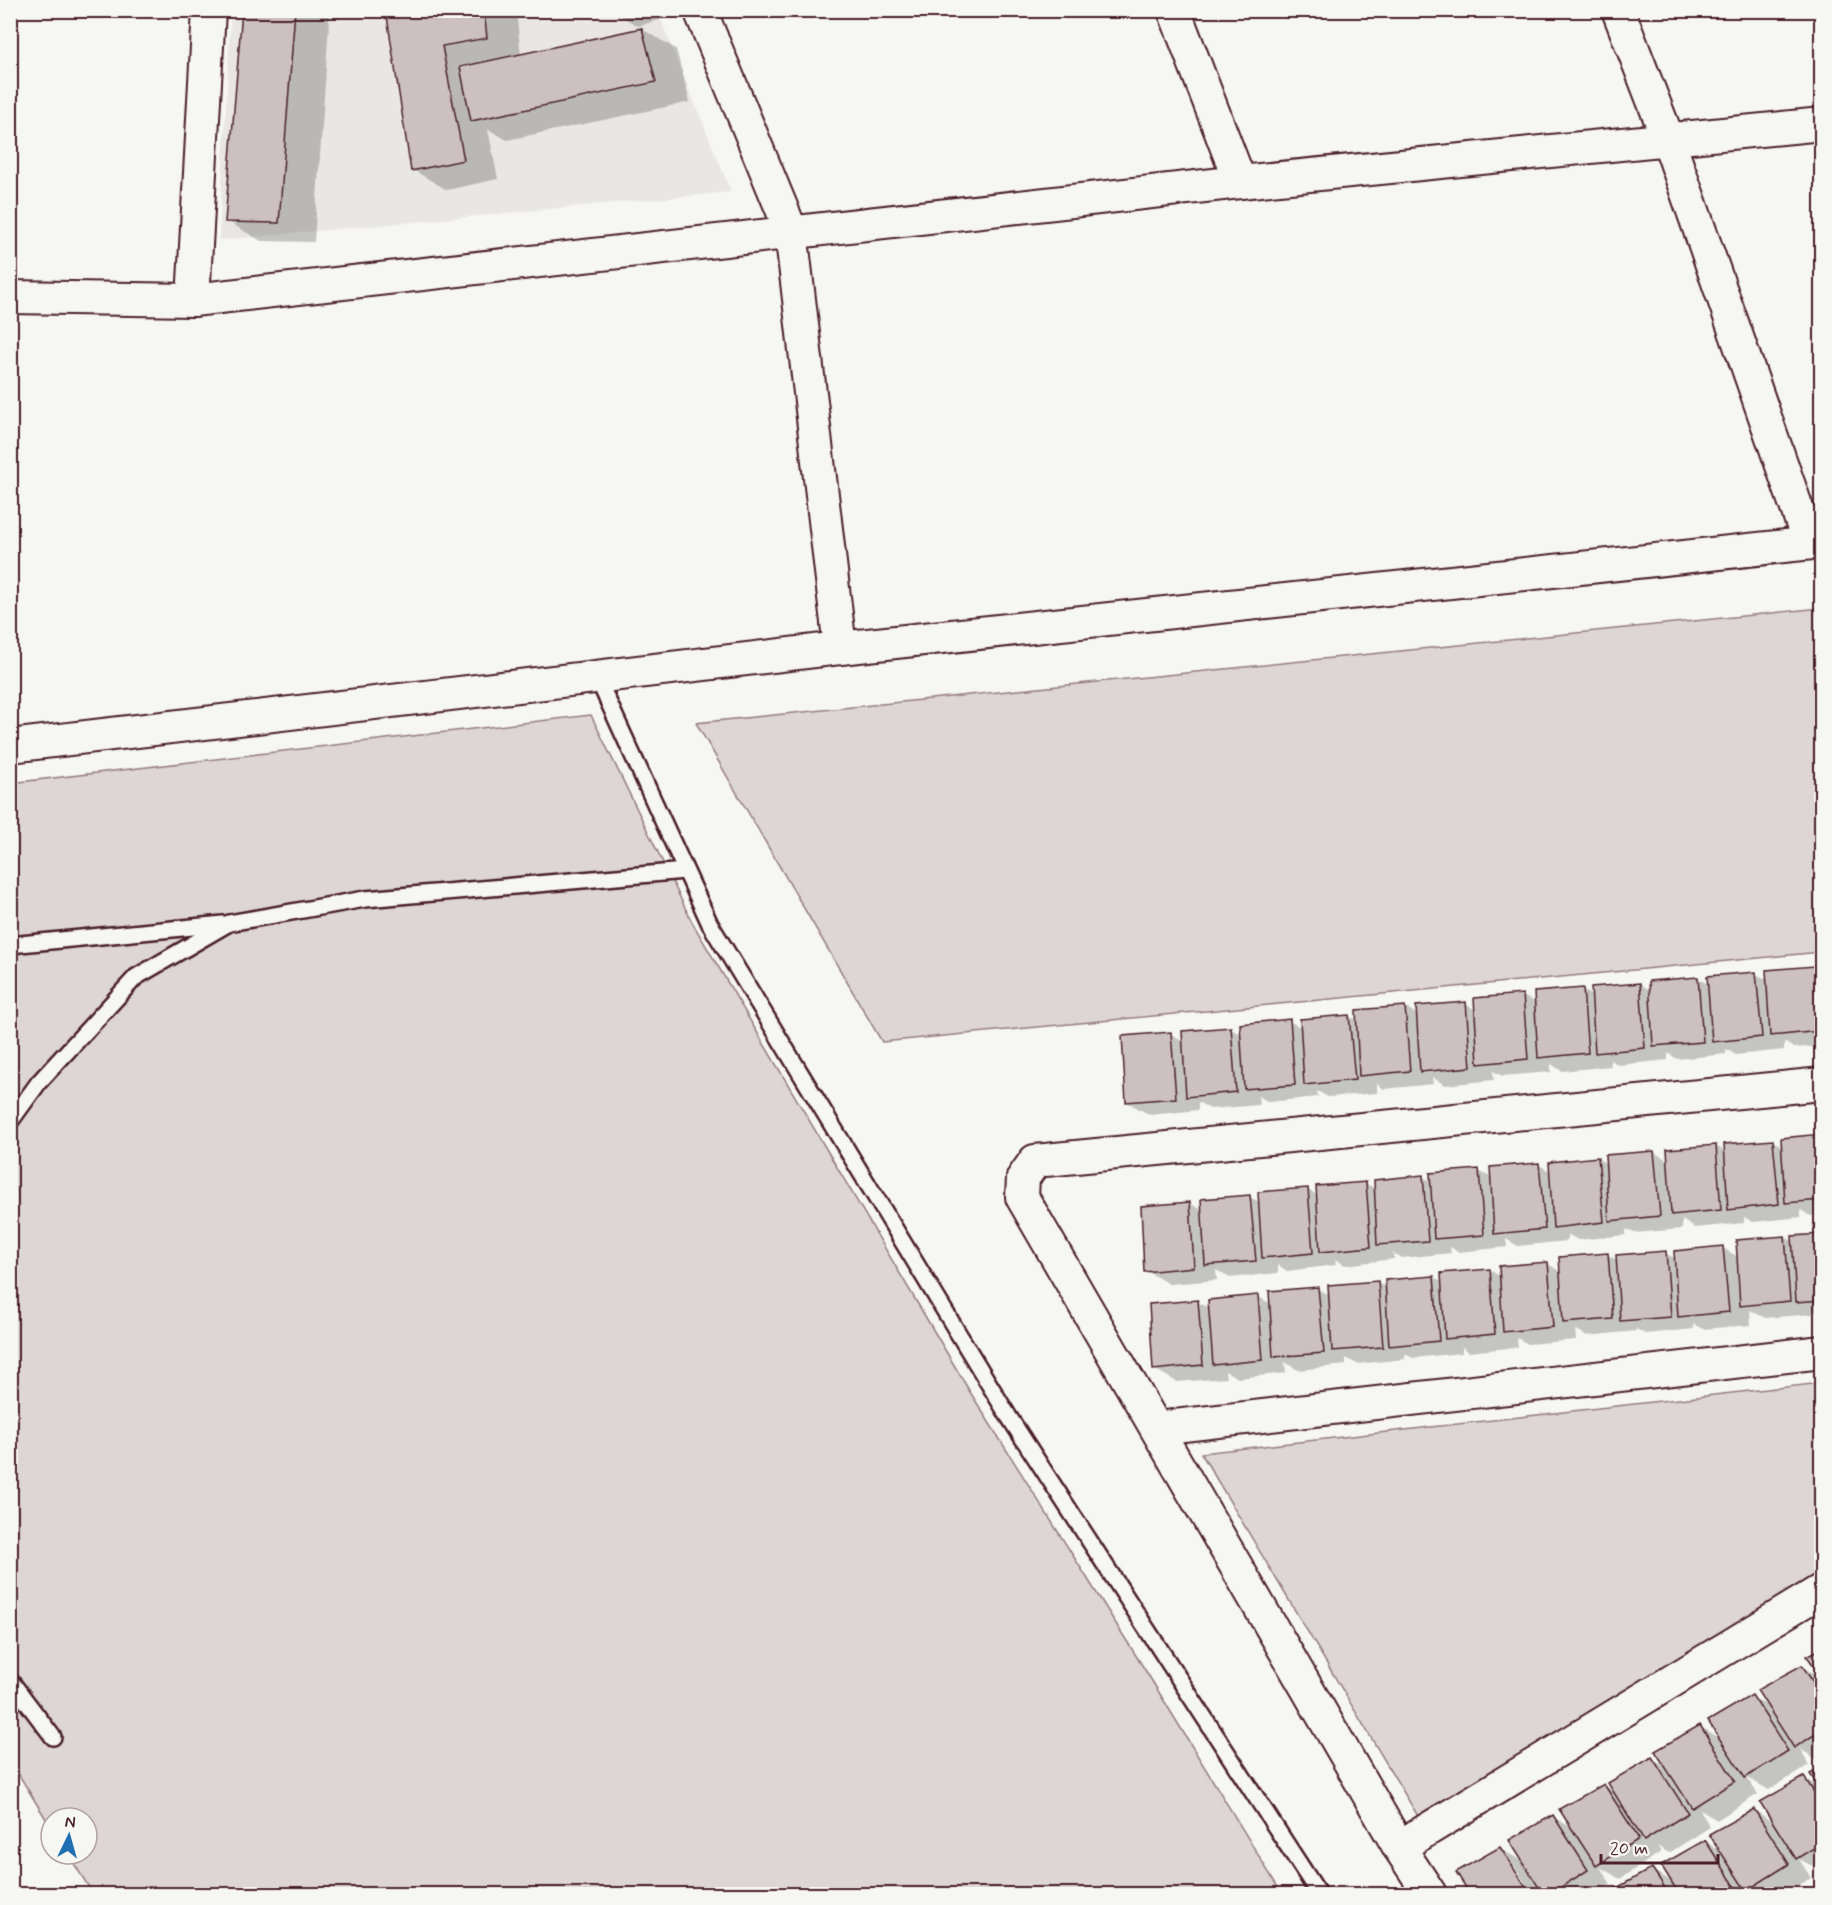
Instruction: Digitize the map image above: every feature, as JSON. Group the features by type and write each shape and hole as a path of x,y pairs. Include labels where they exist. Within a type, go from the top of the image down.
{"street":[{"path":"193,300 208,10"},
{"path":"699,10 791,231 840,648"},
{"path":"1174,10 1240,182"},
{"path":"10,746 840,648 1815,542 1668,139 1618,10"},
{"path":"10,297 193,300 1240,182 1821,124"},
{"path":"1430,1894 1399,1847 1022,1197 1023,1178 1035,1161 1821,1084"},
{"path":"1157,1428 1821,1352"},
{"path":"1399,1847 1821,1590"}],"lane":[{"path":"597,677 710,924 1009,1417 1319,1894"},
{"path":"10,945 229,923 364,898 685,871"},
{"path":"10,1122 39,1082 136,977 229,923"},
{"path":"10,1680 53,1737"}],"shaded area":[{"path":"231,11 657,11 731,192 219,240"},
{"path":"1821,608 1821,952 882,1042 696,723"},
{"path":"591,715 693,924 970,1392 1152,1681 1282,1894 93,1894 76,1866 99,1866 99,1806 39,1808 11,1762 11,783"},
{"path":"1821,1383 1821,1573 1419,1818 1201,1453"}],"building":[{"path":"242,10 295,10 279,223 225,222"},
{"path":"386,10 484,10 487,38 442,46 464,160 411,171"},
{"path":"642,28 656,82 471,121 460,67"},
{"path":"1815,966 1820,1031 1770,1036 1766,970"},
{"path":"1756,972 1762,1037 1712,1042 1707,976"},
{"path":"1698,977 1703,1042 1653,1046 1649,981"},
{"path":"1640,983 1645,1048 1595,1053 1591,987"},
{"path":"1583,988 1588,1053 1538,1058 1534,992"},
{"path":"1523,994 1528,1059 1478,1064 1474,998"},
{"path":"1466,1002 1471,1067 1420,1072 1416,1006"},
{"path":"1405,1006 1410,1071 1359,1076 1356,1010"},
{"path":"1349,1015 1355,1080 1304,1085 1300,1019"},
{"path":"1290,1019 1295,1085 1244,1089 1240,1024"},
{"path":"1231,1027 1236,1092 1186,1097 1182,1031"},
{"path":"1171,1032 1176,1098 1126,1102 1122,1036"},
{"path":"1822,1134 1822,1200 1785,1203 1781,1138"},
{"path":"1773,1140 1779,1204 1728,1210 1724,1144"},
{"path":"1716,1145 1721,1210 1671,1215 1667,1149"},
{"path":"1654,1151 1660,1216 1609,1221 1605,1155"},
{"path":"1598,1157 1604,1222 1553,1228 1549,1162"},
{"path":"1539,1163 1545,1229 1494,1234 1490,1167"},
{"path":"1479,1169 1484,1235 1434,1239 1430,1173"},
{"path":"1423,1175 1428,1241 1377,1245 1374,1180"},
{"path":"1366,1182 1371,1247 1320,1252 1316,1186"},
{"path":"1308,1188 1313,1253 1262,1258 1258,1192"},
{"path":"1250,1195 1256,1261 1205,1265 1201,1199"},
{"path":"1190,1202 1194,1267 1144,1272 1141,1206"},
{"path":"1822,1234 1822,1300 1796,1302 1792,1236"},
{"path":"1785,1236 1790,1301 1740,1306 1736,1240"},
{"path":"1723,1246 1729,1312 1678,1317 1674,1251"},
{"path":"1666,1251 1671,1317 1620,1321 1616,1255"},
{"path":"1608,1253 1613,1319 1563,1323 1559,1257"},
{"path":"1548,1262 1553,1327 1503,1332 1499,1266"},
{"path":"1490,1269 1495,1334 1445,1339 1441,1273"},
{"path":"1434,1276 1439,1341 1389,1346 1385,1280"},
{"path":"1378,1281 1383,1347 1332,1351 1328,1285"},
{"path":"1318,1287 1324,1353 1273,1357 1269,1291"},
{"path":"1258,1295 1263,1360 1213,1365 1208,1300"},
{"path":"1198,1300 1203,1365 1153,1370 1149,1304"},
{"path":"1822,1648 1822,1678 1807,1656"},
{"path":"1802,1665 1822,1696 1822,1730 1794,1748 1757,1690"},
{"path":"1752,1695 1788,1751 1745,1778 1708,1721"},
{"path":"1700,1725 1735,1781 1692,1808 1655,1751"},
{"path":"1652,1757 1688,1813 1644,1841 1608,1783"},
{"path":"1822,1767 1822,1792 1810,1774"},
{"path":"1804,1777 1822,1804 1822,1843 1796,1859 1760,1802"},
{"path":"1604,1784 1639,1839 1596,1866 1559,1809"},
{"path":"1754,1809 1789,1864 1746,1891 1709,1834"},
{"path":"1553,1815 1588,1870 1550,1894 1543,1894 1509,1840"},
{"path":"1705,1840 1740,1894 1679,1894 1661,1865"},
{"path":"1500,1847 1530,1894 1470,1894 1456,1872"},
{"path":"1652,1868 1669,1894 1608,1893"}]}
